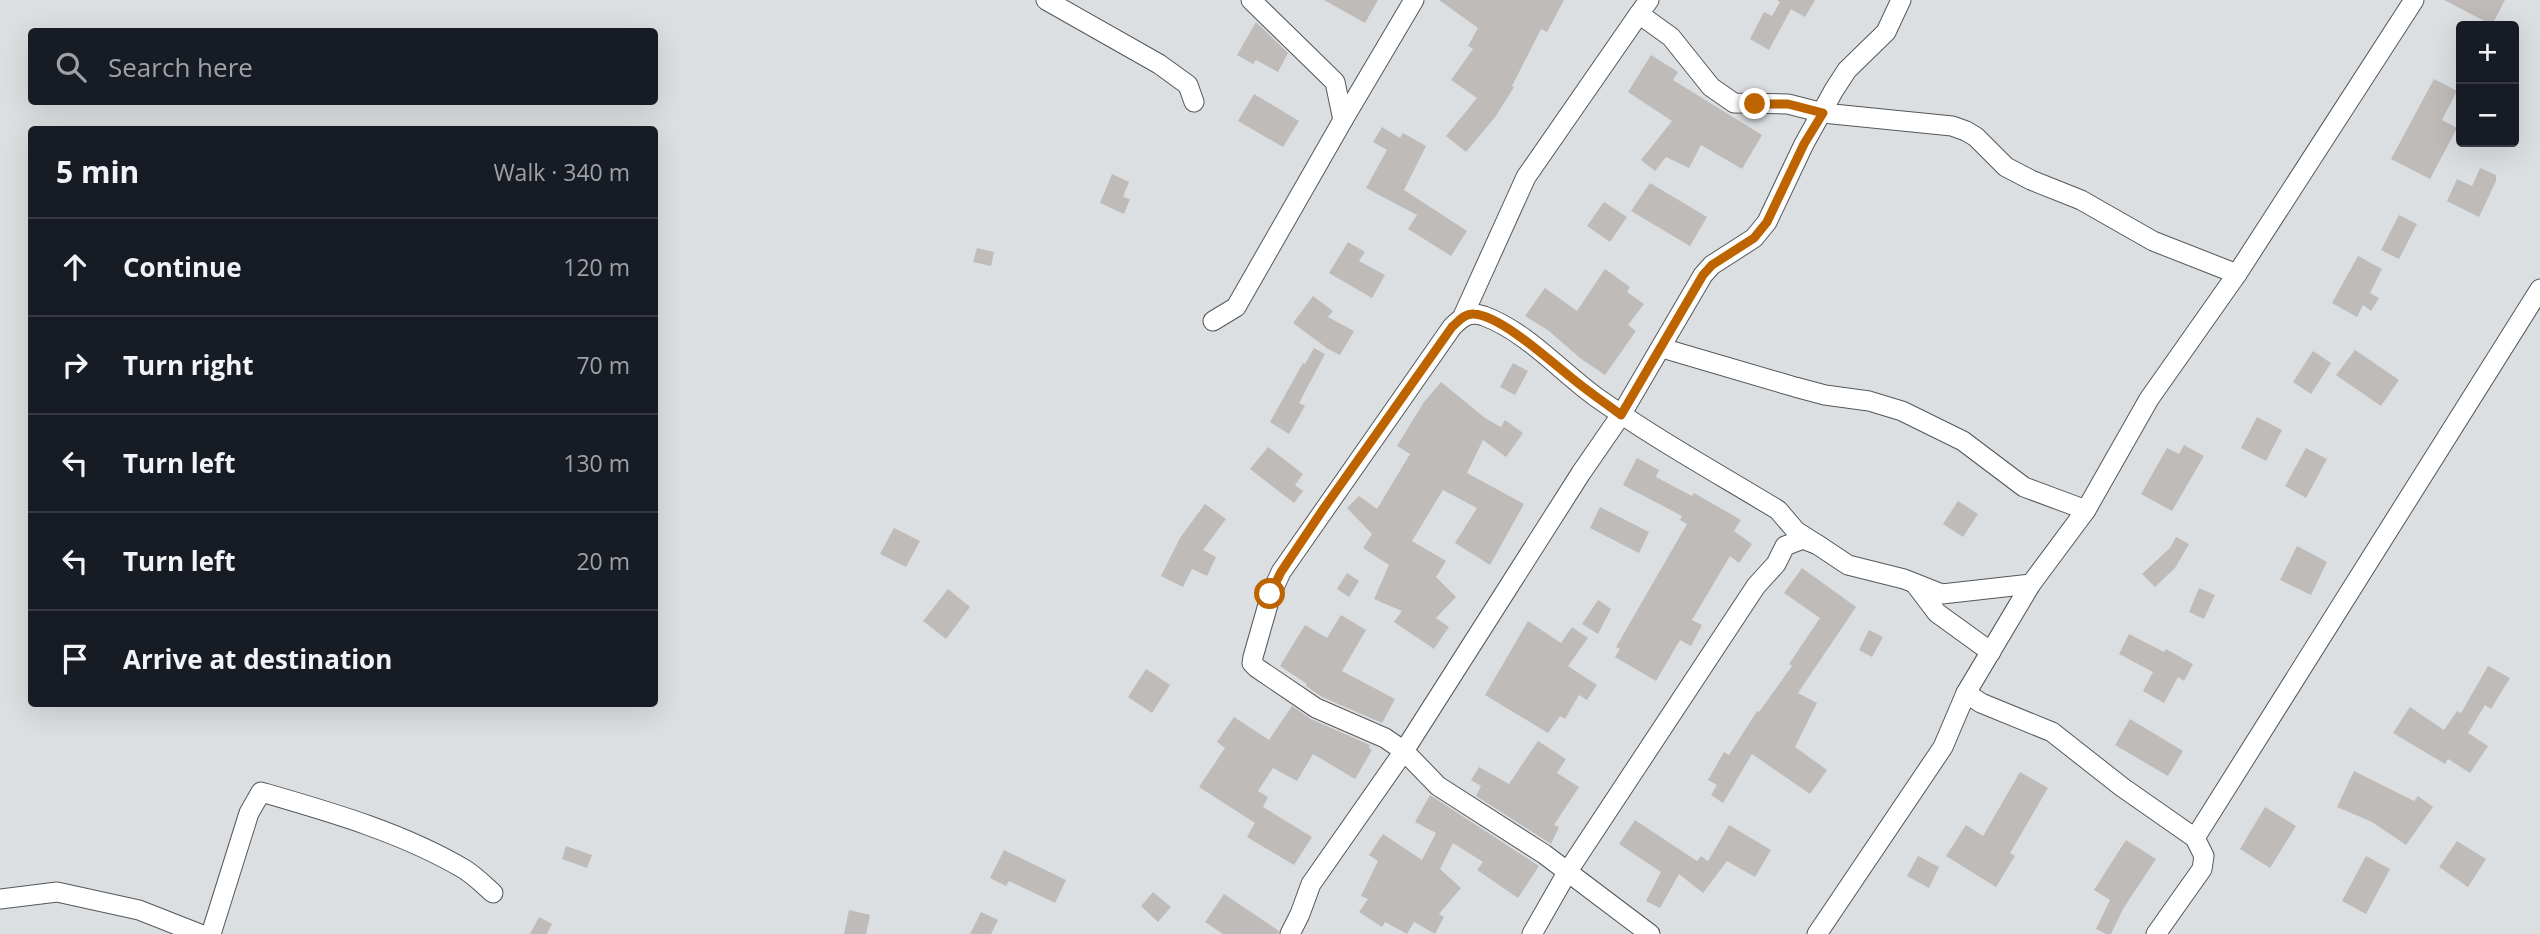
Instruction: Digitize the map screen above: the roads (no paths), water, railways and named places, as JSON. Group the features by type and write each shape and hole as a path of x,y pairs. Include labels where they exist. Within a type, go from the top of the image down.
{"street":[{"path":"1046,0 1159,64 1188,85 1194,102"},
{"path":"1251,0 1335,82 1343,120"},
{"path":"1213,321 1236,307 1414,0"},
{"path":"1290,934 1311,884 1404,751 1581,473 1621,415 1703,275 1712,265 1754,238 1767,222 1804,144 1847,70 1886,32 1901,0"},
{"path":"1817,934 1943,747 1966,693 2031,584 2086,510 2150,399 2237,274 2414,0"},
{"path":"1650,934 1568,871 1438,786 1404,751 1385,738 1316,708 1252,663 1270,594 1281,572 1452,327 1463,316 1526,177 1644,7 1711,87 1734,103 1788,104 1823,113 1952,126 1966,131 2006,167 2031,180 2081,200 2153,241 2237,274"},
{"path":"2195,838 2540,289"},
{"path":"1463,316 1472,313 1485,316 1521,337 1621,415 1778,510 1796,531 1848,565 1942,594 2031,584"},
{"path":"1662,348 1825,395 1869,401 1902,411 1963,441 2024,487 2086,510"},
{"path":"1532,934 1568,871 1756,586 1776,564 1785,546 1803,539 1818,545"},
{"path":"1915,584 1937,613 1991,652"},
{"path":"1966,693 1981,703 2052,732 2122,787 2195,838 2204,856 2202,869 2156,934"},
{"path":"211,934 249,813 261,792 409,841 466,870 493,893"},
{"path":"0,899 57,892 139,910 200,934"}]}
